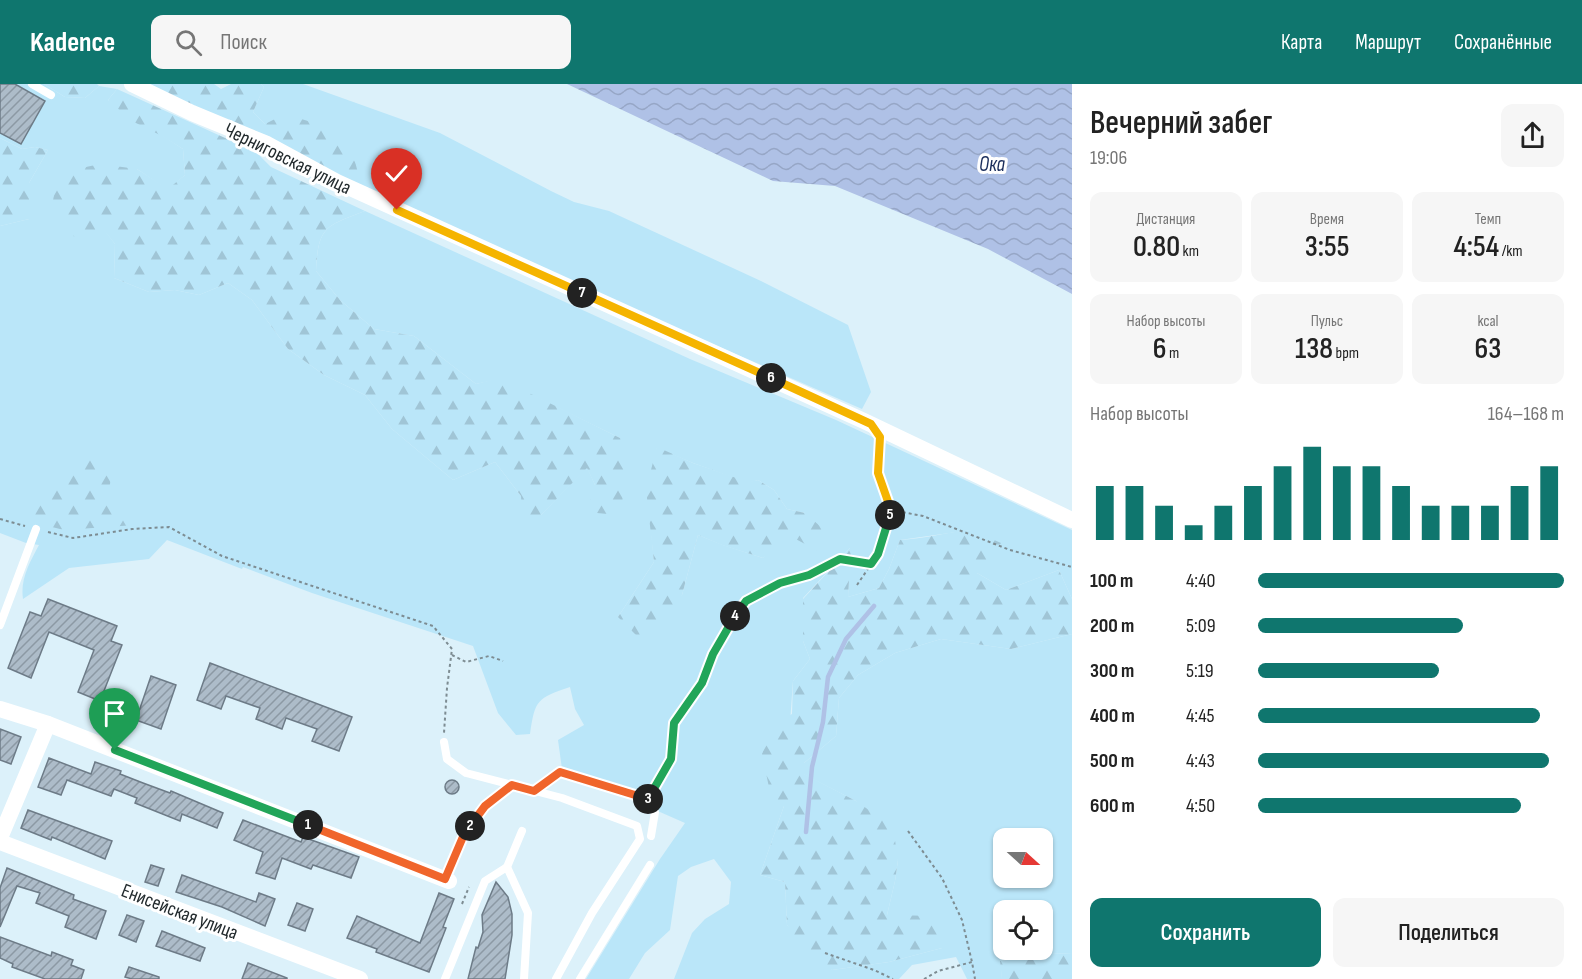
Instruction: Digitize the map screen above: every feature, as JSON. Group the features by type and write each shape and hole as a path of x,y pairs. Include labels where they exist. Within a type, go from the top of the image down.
{"street":[{"name":"Черниговская улица","path":"132,84 267,144 337,182 871,424 1072,520"},
{"path":"0,709 48,724 447,880"},
{"path":"0,840 48,724"},
{"name":"Енисейская улица","path":"0,840 360,979"}],"lane":[{"path":"32,84 51,95"},
{"path":"0,625 36,529"},
{"path":"444,741 447,759 466,773 561,798 637,826 640,839 592,913 556,979"},
{"path":"534,791 560,772 647,800 654,812 651,836"},
{"path":"445,979 485,881 507,867 522,831"},
{"path":"580,979 650,865"},
{"path":"507,867 528,913 524,979"}],"path":[{"path":"857,585 878,554 891,510 878,473 880,437 871,424"},
{"path":"891,510 923,516 1010,550 1072,567"},
{"path":"73,538 169,527 222,556 433,626 452,649 444,741"},
{"path":"647,800 671,759 674,723 702,683 713,654 729,623 746,601 780,583 809,575 840,559 871,564"},
{"path":"451,655 466,662 489,656 503,661"},
{"path":"447,880 465,832 485,806 512,785"},
{"path":"908,831 942,878 962,920 975,979"},
{"path":"825,953 893,979"},
{"path":"924,979 938,971 972,962"}],"green space":[{"path":"0,84 44,84 65,97 85,98 99,86 117,89 108,100 183,149 185,175 168,190 137,169 103,228 115,244 114,278 149,292 175,290 199,295 228,283 252,300 288,349 324,375 365,395 392,429 453,480 495,462 521,496 541,515 587,467 595,485 620,438 499,379 476,384 414,336 374,329 340,300 316,271 322,236 333,225 365,211 690,359 836,420 1072,530 1072,599 1059,570 1006,590 977,573 971,530 900,540 879,588 848,597 850,548 803,598 803,641 810,659 793,681 784,806 760,875 785,882 787,925 832,970 889,962 942,948 887,915 898,860 856,801 803,774 804,763 836,736 839,698 858,675 895,653 941,639 1011,649 1072,634 1072,954 1053,953 1053,900 993,900 993,960 1007,960 1001,961 1002,979 967,979 956,957 912,965 899,979 674,979 692,933 705,919 729,904 731,882 714,859 691,867 678,876 670,930 645,953 629,979 586,979 660,859 685,823 562,769 558,740 584,725 575,709 570,687 544,698 536,707 530,734 516,735 498,713 473,646 312,593 243,567 242,569 167,540 149,559 69,568 23,599 24,578 39,545 26,543 0,533 0,226 29,219 29,183 48,150 35,147 22,149 0,138","holes":["657,448 748,483 758,480 774,490 787,509 805,513 763,558 698,535 682,595 618,617 654,562 651,529"]},
{"path":"44,84 97,84 99,86 85,98 65,97"},
{"path":"142,84 214,84 221,89 231,84 261,84 264,87 253,112 265,124 285,114 321,125 353,154 358,173 348,179"},
{"path":"261,84 303,84 440,133 574,202 609,211 761,281 848,325 871,392 862,409 476,241 348,179 265,124 253,112 264,87"},
{"path":"117,89 256,152 271,167 365,211 333,225 322,236 319,245 316,271 340,300 374,329 414,336 476,384 499,378 620,438 626,465 622,505 608,514 586,512 595,485 587,468 541,515 523,522 521,496 495,462 453,480 392,429 365,395 324,375 288,349 252,300 228,283 199,295 175,290 149,292 114,278 115,244 103,229 91,247 67,232 52,206 58,173 100,164 137,169 168,189 185,175 183,149 132,121 108,100"},
{"path":"0,138 22,149 35,147 48,150 29,183 29,219 0,226"},
{"path":"657,447 693,463 748,482 758,480 774,490 787,509 805,513 829,534 818,551 792,537 763,558 698,535 682,595 642,641 618,617 654,562 646,489"},
{"path":"87,455 115,458 109,489 135,525 64,530 28,521 30,505"},
{"path":"971,530 1001,543 977,573 1006,590 1059,570 1072,599 1072,634 1011,649 941,639 895,653 858,675 839,698 836,736 804,763 804,774 856,801 893,827 898,860 887,915 937,916 942,948 889,962 832,970 810,957 787,925 785,882 760,875 784,806 770,792 762,754 772,725 792,714 793,681 810,659 803,641 803,599 851,547 848,597 879,588 900,540"},
{"path":"1053,953 1072,954 1072,979 1002,979 1000,961 1053,960"}],"water":[{"name":"Ока","path":"567,84 1072,84 1072,294 988,249 835,186 773,181"}],"building":[{"path":"0,84 15,84 45,101 21,144 0,133"},
{"path":"48,599 117,626 111,641 122,645 100,701 78,692 94,650 49,632 31,678 8,668 30,612 41,616"},
{"path":"210,663 352,717 339,751 312,741 317,729 286,718 282,729 256,719 260,708 226,696 221,709 197,700"},
{"path":"151,676 176,685 161,729 136,720"},
{"path":"0,729 21,737 11,764 0,760"},
{"path":"49,758 91,774 95,762 121,771 120,774 170,793 171,791 223,813 217,828 182,814 180,821 135,803 137,798 114,789 111,796 67,780 61,795 38,787"},
{"path":"452,780 457,782 459,787 457,792 452,794 447,792 445,787 447,782"},
{"path":"28,810 112,841 105,859 52,837 51,840 21,828"},
{"path":"243,820 301,842 303,837 359,857 351,878 313,865 311,869 282,858 275,879 256,873 263,852 234,840"},
{"path":"151,865 164,869 158,886 145,882"},
{"path":"7,868 74,895 73,899 106,911 96,939 65,927 69,916 36,903 40,893 17,886 0,927 0,888"},
{"path":"182,875 256,902 259,893 275,899 265,926 222,907 176,892"},
{"path":"496,882 508,897 512,914 512,935 505,979 468,979 476,947 478,948 483,932 482,915"},
{"path":"439,893 454,899 443,927 446,928 429,972 376,952 377,949 347,938 357,916 420,943"},
{"path":"297,903 313,909 305,931 288,925"},
{"path":"127,915 144,921 136,942 119,935"},
{"path":"162,931 205,948 200,961 156,946"},
{"path":"0,937 51,956 52,952 73,960 71,965 84,970 81,979 45,979 12,967 13,964 0,958"},
{"path":"248,963 287,978 287,979 242,979"},
{"path":"129,967 159,977 159,979 125,977"}],"waterway":[{"path":"806,832 812,767 823,722 828,677 846,639 874,606"}],"route":[{"path":"115,750 445,879 465,832 485,806 512,785 534,791 560,772 647,800 671,759 674,723 702,683 713,654 729,623 746,601 780,583 809,575 840,559 871,564 878,554 891,510 878,473 880,437 871,424 397,210"}]}
